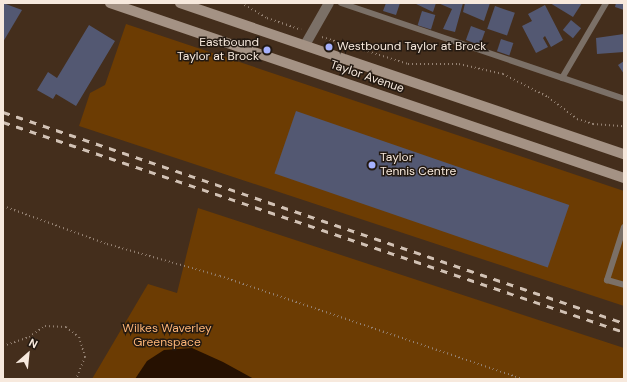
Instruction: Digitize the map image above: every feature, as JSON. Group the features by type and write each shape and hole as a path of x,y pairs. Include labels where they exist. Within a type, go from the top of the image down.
{"main road":[{"name":"Taylor Avenue","path":"110,3 619,176 624,170"},
{"name":"Taylor Avenue","path":"180,3 624,154"}],"street":[{"path":"305,45 329,3"}],"lane":[{"path":"341,3 624,99"},
{"path":"562,78 606,3"},
{"path":"624,228 608,280 624,285"}],"path":[{"path":"241,3 267,18 312,34 408,64 459,64 502,74 548,97 585,122 624,126"},
{"path":"3,206 107,244 220,276 522,379"},
{"path":"3,346 29,337 45,326 66,327 79,337 85,357 76,379"}],"green space":[{"name":"Taylor Tennis Centre","path":"126,24 624,191 624,306 79,126 90,93 105,85"},
{"name":"Wilkes Waverley Greenspace","path":"198,208 624,348 624,379 92,379 148,284 177,293"}],"shaded area":[{"path":"192,348 223,362 254,379 135,379 147,361 164,350"}],"building":[{"path":"3,3 22,10 3,42"},
{"path":"386,3 400,3 396,15 383,11"},
{"path":"414,3 436,3 433,12"},
{"path":"438,3 463,3 455,32 443,29 452,9"},
{"path":"465,3 490,3 484,21 463,12"},
{"path":"550,3 582,3 573,17"},
{"path":"616,3 624,3 624,10 615,7"},
{"path":"545,5 563,40 551,47 545,36 543,38 548,47 536,53 522,26 532,21 528,14"},
{"path":"495,6 515,13 507,36 487,29"},
{"path":"422,11 435,15 431,29 418,25"},
{"path":"571,20 581,28 573,38 563,30"},
{"path":"89,25 115,41 76,106 56,94 53,99 37,90 48,72 57,78"},
{"path":"471,26 485,31 480,45 466,40"},
{"path":"624,34 624,52 597,54 596,38"},
{"path":"501,39 513,43 509,55 497,51"},
{"path":"624,61 624,74 618,65"},
{"path":"296,111 569,205 548,267 275,173"}],"railway":[{"path":"3,112 624,323"},
{"path":"3,122 624,332"}],"place":[{"name":"Westbound Taylor at Brock","path":"329,47"},
{"name":"Eastbound Taylor at Brock","path":"267,50"},
{"name":"Taylor Tennis Centre","path":"372,165"}]}
